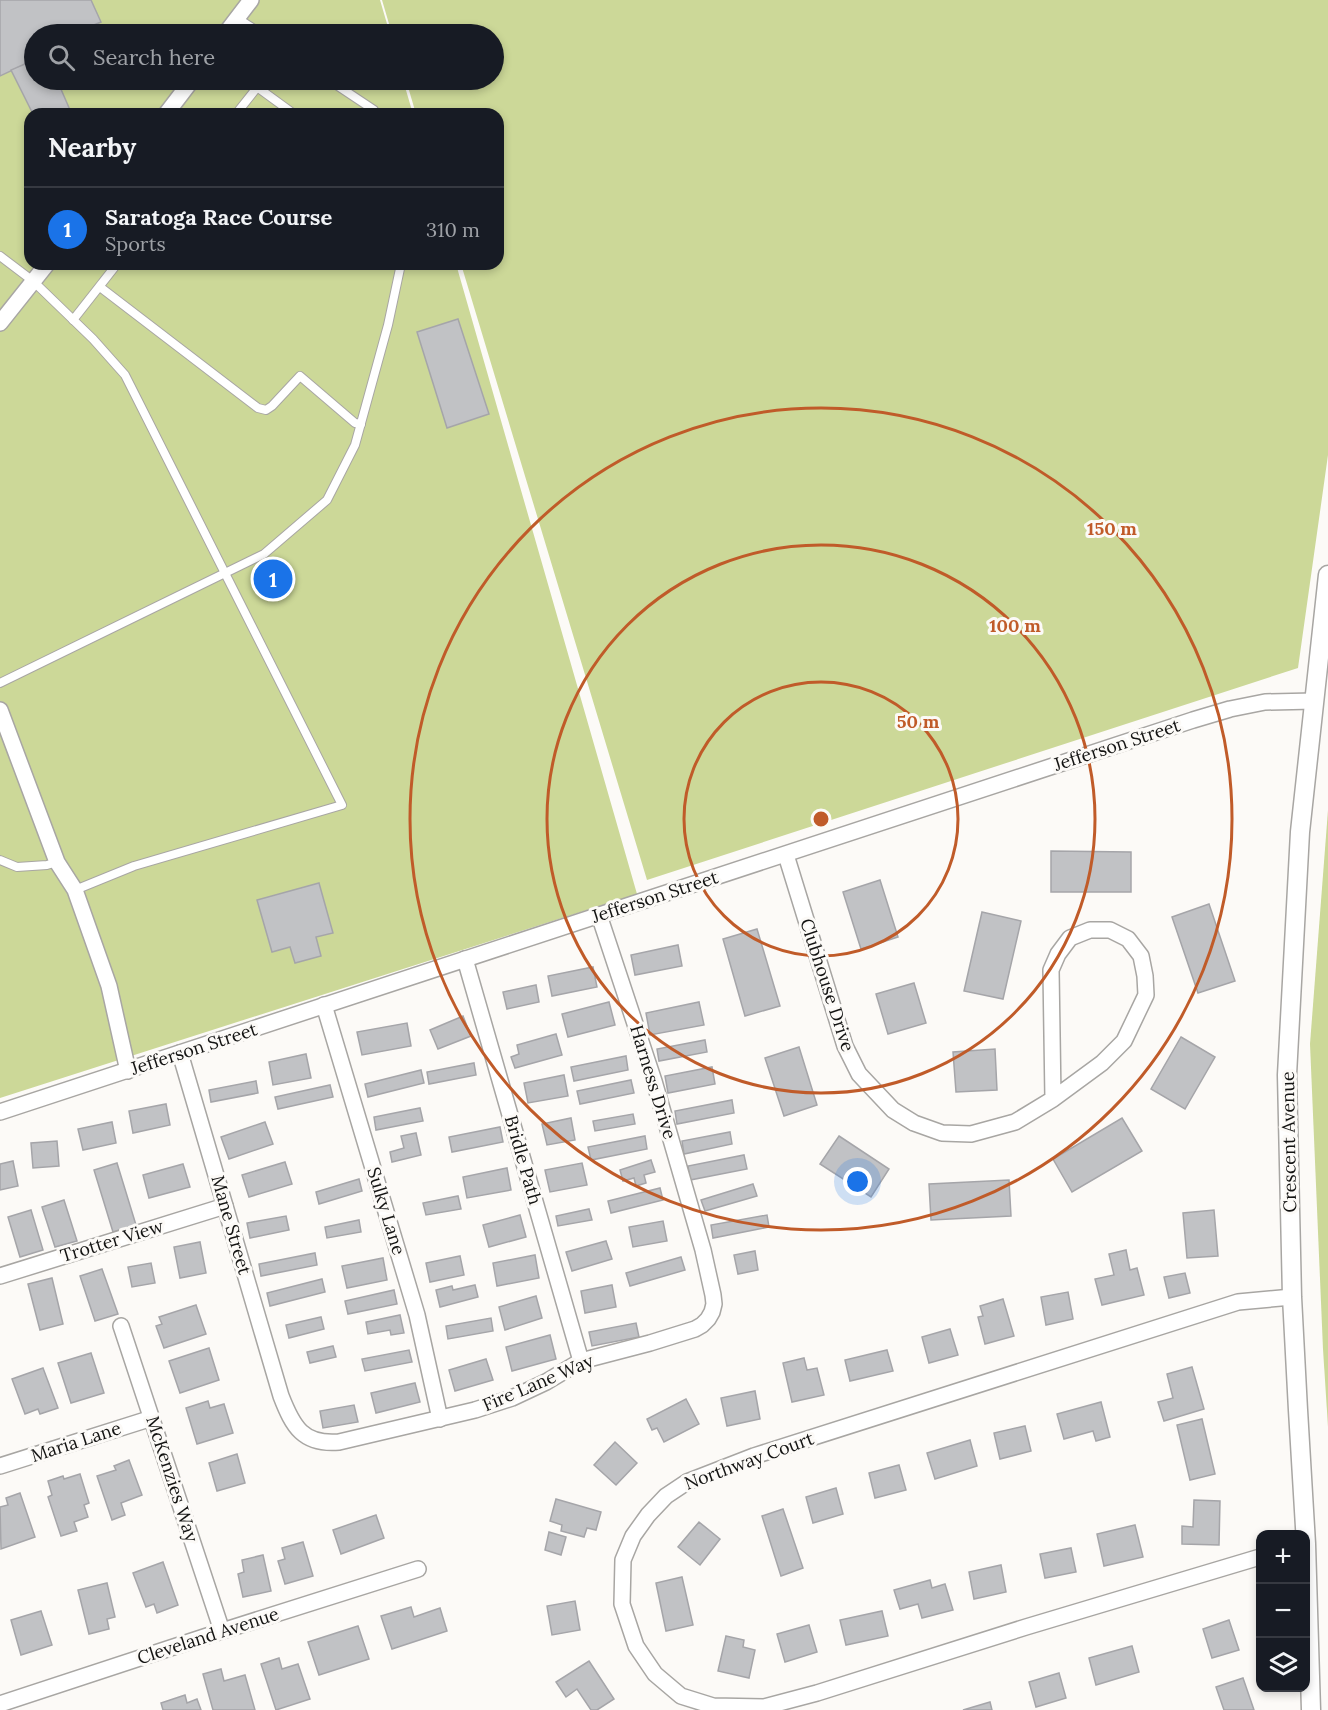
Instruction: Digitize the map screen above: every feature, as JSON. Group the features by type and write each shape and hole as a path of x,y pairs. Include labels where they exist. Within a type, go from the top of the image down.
{"street":[{"path":"232,24 251,0"},
{"path":"171,108 184,90"},
{"path":"0,323 42,270"},
{"name":"Crescent Avenue","path":"1305,1530 1292,1298 1287,1075 1300,832 1328,575"},
{"name":"Jefferson Street","path":"0,1112 1230,709 1265,702 1314,701"},
{"path":"0,710 57,862 75,890 109,986 128,1071"},
{"name":"Clubhouse Drive","path":"786,855 845,1046 859,1074 893,1110 914,1123 942,1133 971,1134 1015,1122 1053,1099 1102,1063 1124,1041 1146,995 1141,956 1128,939 1110,930 1090,930 1070,938 1058,954 1051,970 1053,1099"},
{"name":"Harness Drive","path":"599,915 654,1081 703,1250"},
{"name":"Bridle Path","path":"465,959 581,1361"},
{"name":"Sulky Lane","path":"324,1005 417,1315 440,1419"},
{"name":"Mane Street","path":"180,1053 281,1396"},
{"name":"Trotter View","path":"0,1276 225,1206"},
{"name":"Fire Lane Way","path":"281,1396 293,1424 313,1440 326,1443 440,1419 512,1398 546,1382 581,1361 650,1343 702,1325 712,1312 714,1304 703,1250"},
{"name":"Northway Court","path":"1256,1558 817,1693 764,1707 713,1706 681,1696 655,1674 636,1646 622,1604 623,1560 633,1536 666,1496 687,1482 754,1456 1238,1302 1292,1298"},
{"name":"McKenzies Way","path":"121,1326 222,1631"},
{"name":"Maria Lane","path":"0,1466 152,1418"},
{"name":"Cleveland Avenue","path":"0,1704 418,1569"},
{"name":"Crescent Avenue","path":"1307,1584 1311,1710"}],"lane":[{"path":"237,18 246,24"},
{"path":"241,108 255,90"},
{"path":"261,90 286,108"},
{"path":"344,90 371,108"},
{"path":"0,256 33,281 93,339 125,375 342,805 134,866 75,890"},
{"path":"73,320 113,270"},
{"path":"0,683 264,554 327,500 355,445 388,326 400,270"},
{"path":"100,287 258,408 266,410 272,406 300,376 355,423 361,424"},
{"path":"0,860 17,867 57,862"}],"green space":[{"path":"0,0 380,0 387,24 24,24 24,90 406,90 411,108 24,108 24,270 458,270 637,894 0,1098"},
{"path":"382,0 1328,0 1328,455 1298,668 647,880 463,270 504,270 504,108 414,108 409,90 504,90 504,24 389,24"},
{"path":"1328,810 1328,1427 1310,1044"}],"building":[{"path":"0,0 91,0 101,22 96,24 24,24 24,65 0,76"},
{"path":"24,64 24,90 61,90 69,108 30,108 11,70"},
{"path":"458,319 489,414 447,428 417,332"},
{"path":"1051,851 1131,852 1131,892 1051,892"},
{"path":"880,880 898,937 861,949 843,892"},
{"path":"319,883 333,933 316,937 321,956 295,963 290,947 272,952 257,900"},
{"path":"1209,904 1235,981 1198,993 1172,917"},
{"path":"982,912 1021,921 1003,999 964,991"},
{"path":"757,929 780,1006 745,1016 723,939"},
{"path":"678,945 682,966 635,975 631,955"},
{"path":"593,967 597,987 552,996 548,976"},
{"path":"914,983 926,1023 888,1034 876,994"},
{"path":"536,985 539,1002 507,1009 503,992"},
{"path":"609,1002 615,1025 568,1037 562,1014"},
{"path":"699,1002 704,1025 650,1035 646,1013"},
{"path":"463,1016 471,1036 438,1049 430,1030"},
{"path":"407,1023 411,1046 362,1055 357,1032"},
{"path":"556,1034 562,1055 515,1068 511,1057 519,1054 517,1045"},
{"path":"1181,1037 1215,1057 1185,1109 1151,1089"},
{"path":"705,1040 707,1052 659,1061 657,1049"},
{"path":"799,1047 817,1105 784,1116 765,1058"},
{"path":"995,1049 997,1090 956,1092 953,1052"},
{"path":"306,1054 311,1078 273,1085 269,1062"},
{"path":"626,1056 628,1070 574,1081 571,1067"},
{"path":"474,1063 476,1075 429,1084 427,1072"},
{"path":"712,1067 715,1084 668,1093 665,1076"},
{"path":"421,1070 424,1083 368,1097 365,1084"},
{"path":"564,1075 568,1096 528,1103 524,1083"},
{"path":"631,1080 634,1093 580,1104 577,1091"},
{"path":"256,1081 258,1093 211,1102 209,1090"},
{"path":"330,1085 333,1097 278,1109 275,1097"},
{"path":"732,1100 734,1113 677,1124 675,1111"},
{"path":"166,1104 170,1125 133,1133 129,1111"},
{"path":"420,1108 423,1121 376,1130 374,1117"},
{"path":"633,1114 635,1124 595,1131 593,1121"},
{"path":"571,1118 575,1140 547,1145 542,1124"},
{"path":"1122,1118 1142,1151 1072,1192 1053,1159"},
{"path":"112,1122 116,1143 83,1150 78,1129"},
{"path":"265,1122 273,1144 229,1159 221,1137"},
{"path":"500,1127 503,1142 452,1152 449,1137"},
{"path":"730,1132 732,1144 684,1154 682,1141"},
{"path":"416,1133 421,1155 392,1162 390,1152 404,1148 401,1136"},
{"path":"645,1136 647,1149 591,1160 588,1147"},
{"path":"839,1136 889,1169 871,1197 820,1164"},
{"path":"57,1141 59,1166 33,1168 31,1143"},
{"path":"744,1155 747,1169 690,1180 688,1166"},
{"path":"651,1160 655,1172 644,1175 646,1183 636,1186 634,1178 623,1181 620,1170"},
{"path":"13,1161 18,1186 0,1190 0,1164"},
{"path":"285,1162 292,1184 249,1197 242,1175"},
{"path":"117,1163 136,1225 113,1232 94,1170"},
{"path":"582,1163 587,1185 550,1192 545,1170"},
{"path":"183,1164 190,1187 149,1198 143,1175"},
{"path":"507,1168 511,1190 467,1198 463,1177"},
{"path":"359,1179 362,1191 319,1204 316,1192"},
{"path":"1009,1180 1011,1216 931,1220 929,1184"},
{"path":"753,1184 757,1196 705,1211 701,1200"},
{"path":"660,1188 663,1200 611,1213 608,1201"},
{"path":"458,1196 461,1209 426,1215 423,1203"},
{"path":"64,1200 77,1241 55,1247 42,1207"},
{"path":"589,1209 592,1220 558,1226 556,1216"},
{"path":"31,1210 43,1250 20,1257 8,1217"},
{"path":"1214,1210 1218,1256 1187,1258 1183,1213"},
{"path":"520,1215 526,1237 489,1247 483,1225"},
{"path":"767,1215 769,1227 713,1238 711,1225"},
{"path":"286,1216 289,1230 250,1238 247,1223"},
{"path":"359,1220 361,1232 327,1238 325,1227"},
{"path":"663,1221 667,1241 633,1247 629,1227"},
{"path":"606,1241 612,1259 572,1271 566,1252"},
{"path":"200,1242 206,1273 180,1278 174,1247"},
{"path":"1126,1250 1130,1270 1137,1268 1144,1295 1102,1305 1095,1279 1114,1275 1109,1254"},
{"path":"755,1251 758,1270 738,1274 734,1255"},
{"path":"315,1253 317,1265 261,1276 259,1264"},
{"path":"535,1255 539,1278 497,1286 493,1263"},
{"path":"460,1256 464,1275 430,1282 426,1263"},
{"path":"681,1257 685,1270 630,1286 626,1273"},
{"path":"383,1258 387,1280 347,1288 342,1266"},
{"path":"151,1263 155,1283 132,1287 128,1267"},
{"path":"102,1269 118,1314 95,1321 80,1276"},
{"path":"1185,1273 1190,1293 1169,1298 1164,1277"},
{"path":"52,1278 63,1324 40,1330 28,1284"},
{"path":"322,1279 325,1292 270,1306 267,1293"},
{"path":"475,1285 478,1297 440,1307 436,1290 452,1286 453,1290"},
{"path":"612,1285 616,1307 585,1313 581,1291"},
{"path":"394,1290 397,1304 348,1314 345,1301"},
{"path":"1068,1292 1073,1319 1046,1325 1041,1297"},
{"path":"536,1296 542,1318 505,1330 499,1307"},
{"path":"1003,1299 1014,1336 985,1344 978,1317 983,1316 980,1306"},
{"path":"196,1305 206,1334 164,1348 156,1326 162,1324 159,1317"},
{"path":"400,1315 404,1333 391,1335 390,1330 368,1334 366,1322"},
{"path":"321,1317 324,1329 289,1338 286,1325"},
{"path":"491,1318 493,1331 448,1339 446,1326"},
{"path":"636,1323 639,1337 592,1346 589,1332"},
{"path":"950,1329 958,1355 929,1363 922,1337"},
{"path":"550,1335 556,1359 512,1371 506,1347"},
{"path":"333,1346 336,1357 310,1363 307,1352"},
{"path":"209,1348 219,1380 180,1393 169,1361"},
{"path":"409,1350 412,1362 365,1371 362,1359"},
{"path":"887,1350 893,1371 850,1381 845,1360"},
{"path":"91,1353 104,1393 71,1403 58,1363"},
{"path":"804,1358 807,1370 817,1368 824,1395 792,1402 783,1363"},
{"path":"486,1359 493,1380 455,1391 449,1370"},
{"path":"1192,1367 1204,1409 1164,1421 1158,1402 1173,1398 1167,1374"},
{"path":"43,1368 58,1408 40,1414 38,1409 25,1414 12,1379"},
{"path":"415,1383 420,1402 376,1413 371,1393"},
{"path":"755,1391 760,1419 727,1426 721,1398"},
{"path":"686,1399 699,1424 664,1442 657,1428 652,1430 647,1419"},
{"path":"208,1401 210,1408 224,1404 233,1433 197,1444 186,1408"},
{"path":"1101,1402 1110,1437 1096,1441 1093,1431 1064,1439 1057,1414"},
{"path":"354,1405 358,1422 323,1428 320,1411"},
{"path":"1202,1419 1215,1474 1190,1480 1177,1425"},
{"path":"1025,1426 1031,1451 1000,1459 994,1433"},
{"path":"970,1440 977,1466 935,1479 927,1453"},
{"path":"615,1442 637,1463 616,1485 594,1465"},
{"path":"237,1454 245,1483 217,1491 209,1463"},
{"path":"129,1460 142,1495 121,1503 125,1515 112,1520 97,1476 116,1470 114,1466"},
{"path":"899,1465 906,1490 875,1498 869,1473"},
{"path":"80,1474 89,1503 84,1505 88,1517 74,1522 77,1531 61,1536 48,1497 52,1495 48,1481"},
{"path":"836,1488 843,1514 813,1523 806,1497"},
{"path":"20,1493 35,1537 1,1549 0,1507 8,1505 6,1498"},
{"path":"556,1499 601,1512 596,1530 587,1528 584,1537 561,1531 562,1525 550,1521"},
{"path":"1194,1500 1220,1501 1219,1545 1182,1544 1182,1526 1193,1527"},
{"path":"783,1509 803,1568 781,1576 762,1516"},
{"path":"376,1515 384,1538 341,1554 333,1530"},
{"path":"699,1522 720,1539 700,1565 678,1547"},
{"path":"1135,1525 1143,1557 1104,1566 1097,1534"},
{"path":"549,1532 566,1537 561,1555 545,1550"},
{"path":"303,1542 313,1576 285,1584 278,1561 285,1559 282,1548"},
{"path":"1071,1548 1076,1572 1045,1578 1040,1554"},
{"path":"263,1555 271,1591 243,1597 238,1574 244,1572 242,1560"},
{"path":"163,1562 178,1605 157,1613 154,1604 146,1607 133,1573"},
{"path":"1001,1565 1006,1592 974,1599 969,1572"},
{"path":"682,1577 693,1625 666,1631 656,1583"},
{"path":"930,1580 932,1588 945,1584 953,1610 922,1618 918,1604 900,1609 894,1590"},
{"path":"107,1583 115,1617 107,1619 109,1629 89,1634 78,1590"},
{"path":"575,1601 580,1630 552,1635 547,1606"},
{"path":"411,1607 414,1617 440,1608 447,1631 392,1649 381,1616"},
{"path":"41,1611 52,1645 21,1655 11,1620"},
{"path":"882,1611 888,1636 846,1645 840,1620"},
{"path":"1229,1620 1239,1650 1212,1658 1203,1629"},
{"path":"809,1625 817,1652 785,1662 777,1634"},
{"path":"358,1626 369,1659 319,1675 308,1642"},
{"path":"726,1636 744,1640 743,1647 755,1650 749,1678 718,1671"},
{"path":"1132,1646 1139,1672 1096,1685 1089,1658"},
{"path":"279,1658 282,1669 298,1664 310,1699 276,1710 261,1664"},
{"path":"589,1661 614,1699 597,1710 591,1710 577,1689 566,1697 556,1682"},
{"path":"221,1669 224,1681 245,1675 255,1710 213,1710 203,1674"},
{"path":"1059,1673 1066,1698 1036,1707 1029,1682"},
{"path":"1243,1678 1254,1710 1224,1710 1216,1687"},
{"path":"185,1695 187,1703 197,1699 201,1710 163,1710 161,1703"},
{"path":"990,1702 992,1710 963,1710"}],"place":[{"name":"Saratoga Race Course","path":"273,579"}]}
